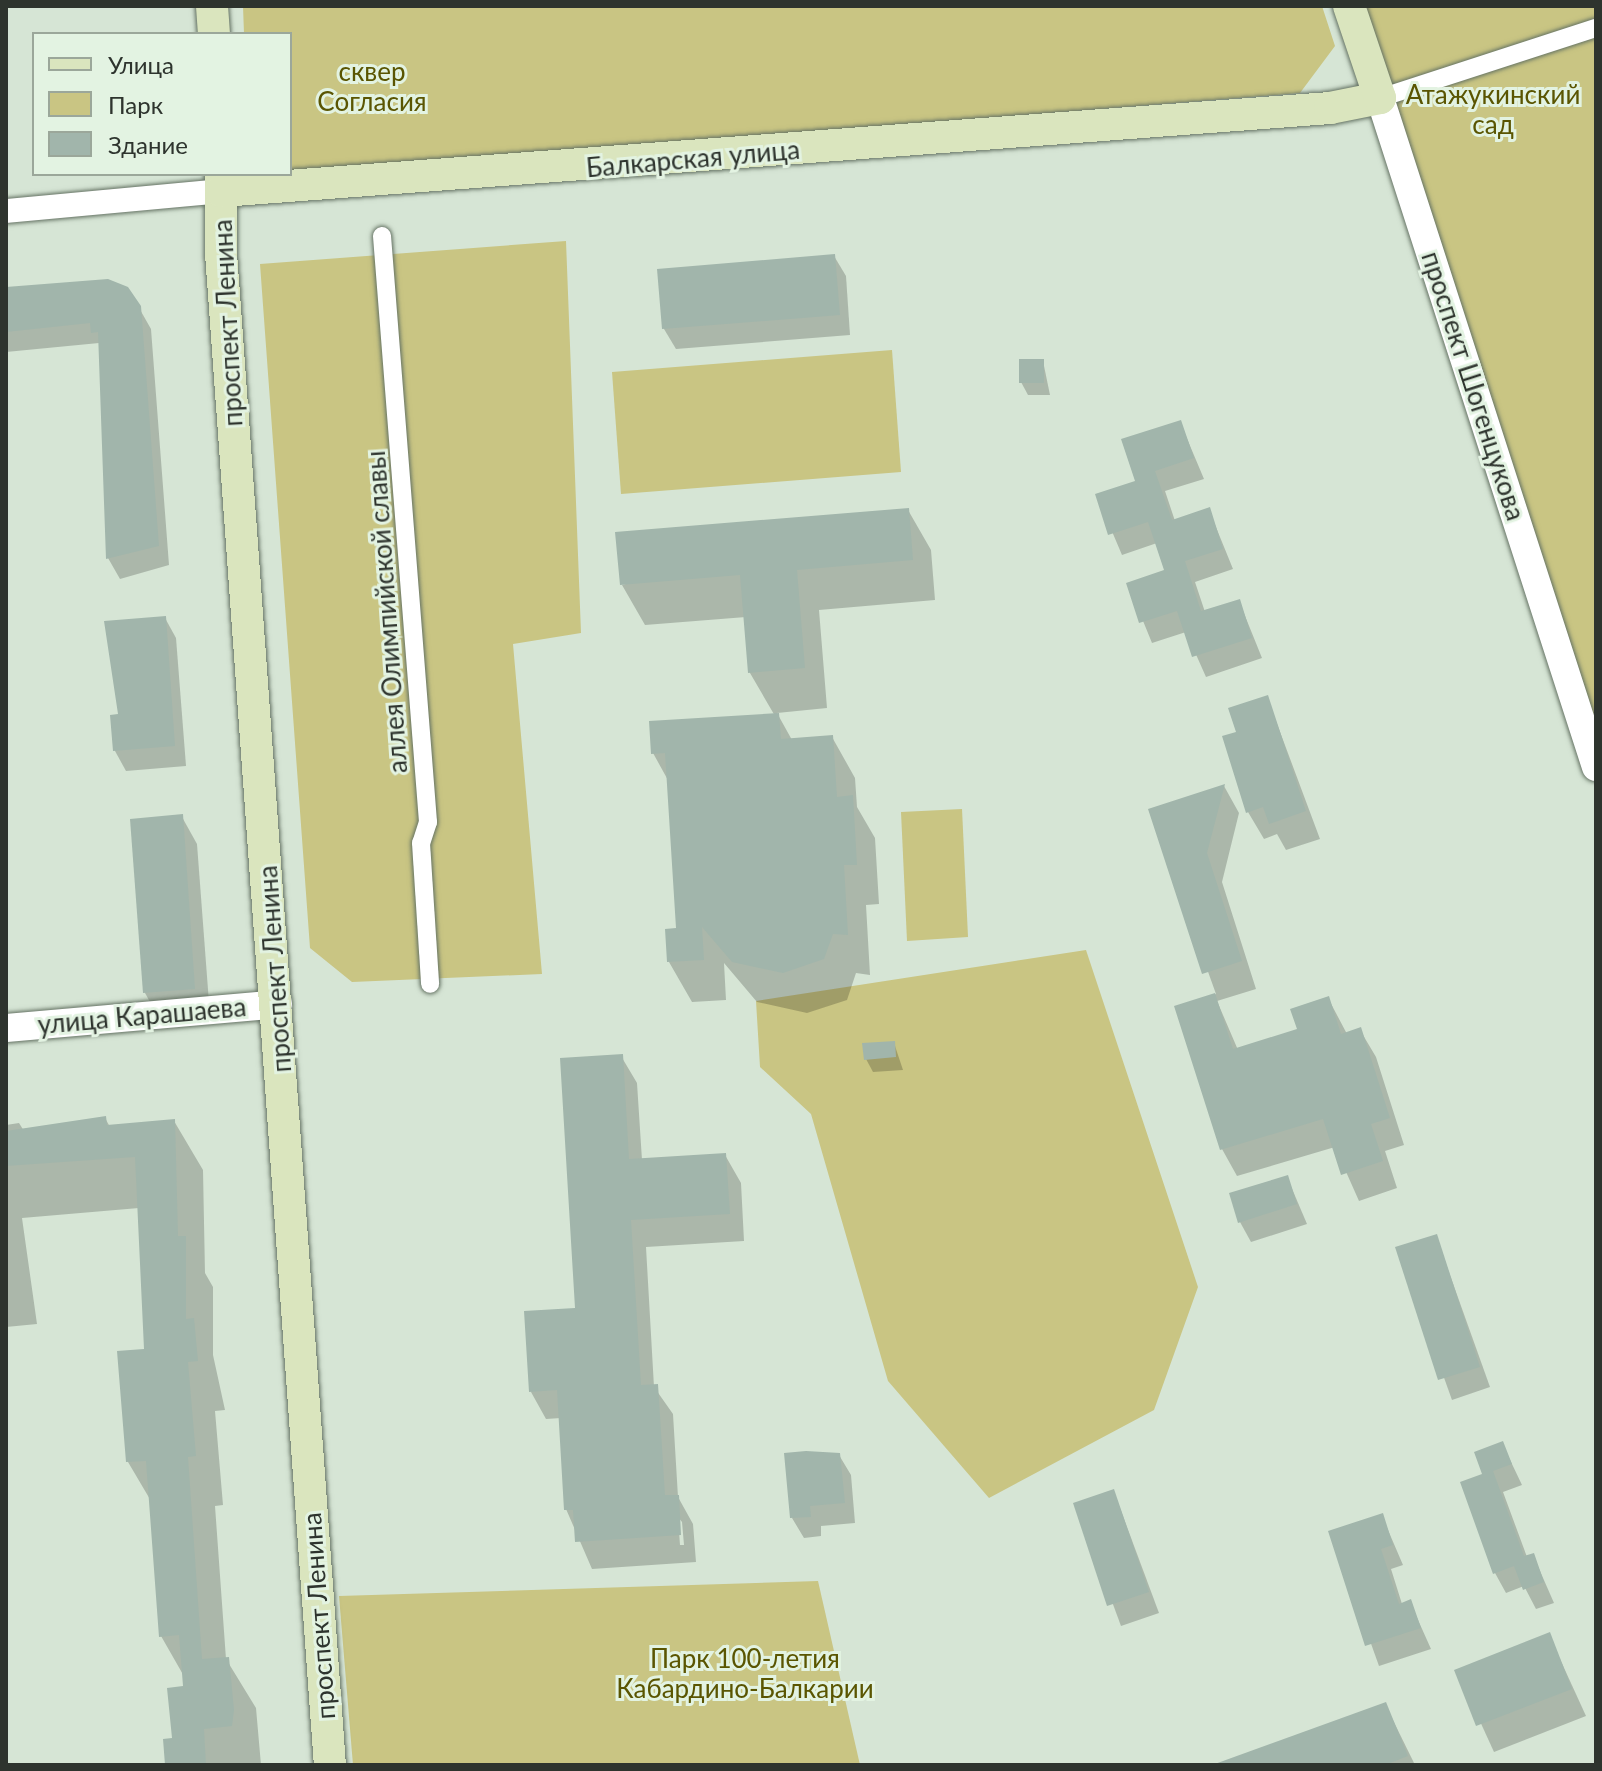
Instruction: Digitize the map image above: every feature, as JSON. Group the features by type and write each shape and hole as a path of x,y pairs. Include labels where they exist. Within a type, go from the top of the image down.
{"main road":[{"path":"212,6 214,32"},
{"name":"проспект Шогенцукова","path":"1349,6 1380,98"},
{"name":"Балкарская улица","path":"221,183 1281,114 1380,98"},
{"name":"проспект Ленина","path":"221,183 330,1765"}],"street":[{"path":"1380,98 1596,28"},
{"name":"проспект Шогенцукова","path":"1380,98 1596,767"},
{"name":"Балкарская улица","path":"6,211 221,183"},
{"name":"аллея Олимпийской славы","path":"382,236 428,822 421,843 430,984"},
{"name":"улица Карашаева","path":"6,1028 278,1004"}],"green space":[{"name":"сквер Согласия","path":"243,6 1322,6 1335,46 1300,93 292,174 292,32 244,32"},
{"name":"Атажукинский сад","path":"1349,6 1596,6 1596,767"},
{"path":"566,241 581,633 513,644 542,974 352,982 310,948 260,264"},
{"path":"892,350 901,472 621,494 612,372"},
{"path":"962,809 968,937 907,941 901,812"},
{"path":"1086,950 1198,1287 1154,1410 989,1498 888,1381 811,1114 760,1067 756,1001"},
{"name":"Парк 100-летия Кабардино-Балкарии","path":"818,1581 860,1765 353,1765 339,1596"}],"building":[{"path":"835,254 840,315 662,329 657,269"},
{"path":"108,279 128,287 141,306 159,546 106,559 98,332 91,333 90,323 6,332 6,287"},
{"path":"1019,359 1044,359 1044,383 1019,383"},
{"path":"1181,420 1194,458 1155,471 1172,520 1210,507 1223,549 1185,561 1201,611 1240,599 1252,638 1192,657 1177,611 1139,623 1126,583 1164,570 1148,522 1108,535 1095,494 1135,481 1121,439"},
{"path":"909,508 913,560 797,570 805,668 748,673 740,575 620,585 615,532"},
{"path":"166,616 175,746 113,751 110,715 118,714 104,621"},
{"path":"1268,695 1306,811 1269,824 1263,807 1246,813 1222,736 1236,732 1228,708"},
{"path":"779,713 781,739 833,735 837,797 853,795 857,865 844,865 848,935 833,934 824,959 783,973 732,962 702,927 704,960 667,962 665,929 676,928 665,753 651,754 649,721"},
{"path":"1225,784 1207,853 1242,961 1202,974 1148,809"},
{"path":"183,814 195,989 143,993 130,819"},
{"path":"1215,993 1233,1049 1297,1029 1290,1009 1329,996 1341,1034 1361,1027 1390,1118 1371,1124 1383,1161 1341,1175 1323,1119 1220,1150 1174,1006"},
{"path":"895,1041 896,1057 864,1060 862,1043"},
{"path":"623,1054 629,1159 726,1153 730,1214 631,1220 641,1385 658,1384 665,1495 679,1495 681,1535 575,1542 573,1510 564,1510 557,1390 529,1392 524,1311 575,1308 560,1058"},
{"path":"106,1116 107,1125 175,1119 178,1236 186,1236 186,1319 194,1318 198,1361 188,1362 196,1456 188,1457 202,1659 229,1657 234,1710 232,1726 204,1729 206,1765 165,1765 163,1739 172,1738 167,1688 183,1686 179,1635 159,1637 146,1461 126,1462 117,1351 144,1349 135,1157 6,1166 6,1131"},
{"path":"1288,1175 1297,1204 1238,1223 1229,1193"},
{"path":"1437,1234 1480,1367 1438,1380 1395,1247"},
{"path":"1503,1441 1512,1464 1493,1471 1524,1556 1534,1553 1544,1582 1523,1590 1514,1566 1493,1574 1460,1482 1482,1474 1474,1452"},
{"path":"784,1453 840,1453 845,1503 810,1506 811,1517 790,1518"},
{"path":"1114,1489 1149,1592 1107,1606 1073,1503"},
{"path":"1383,1513 1393,1545 1381,1549 1399,1604 1411,1599 1421,1628 1365,1646 1328,1531"},
{"path":"1550,1632 1572,1689 1476,1726 1454,1670"},
{"path":"1386,1702 1408,1756 1385,1765 1212,1765"}]}
